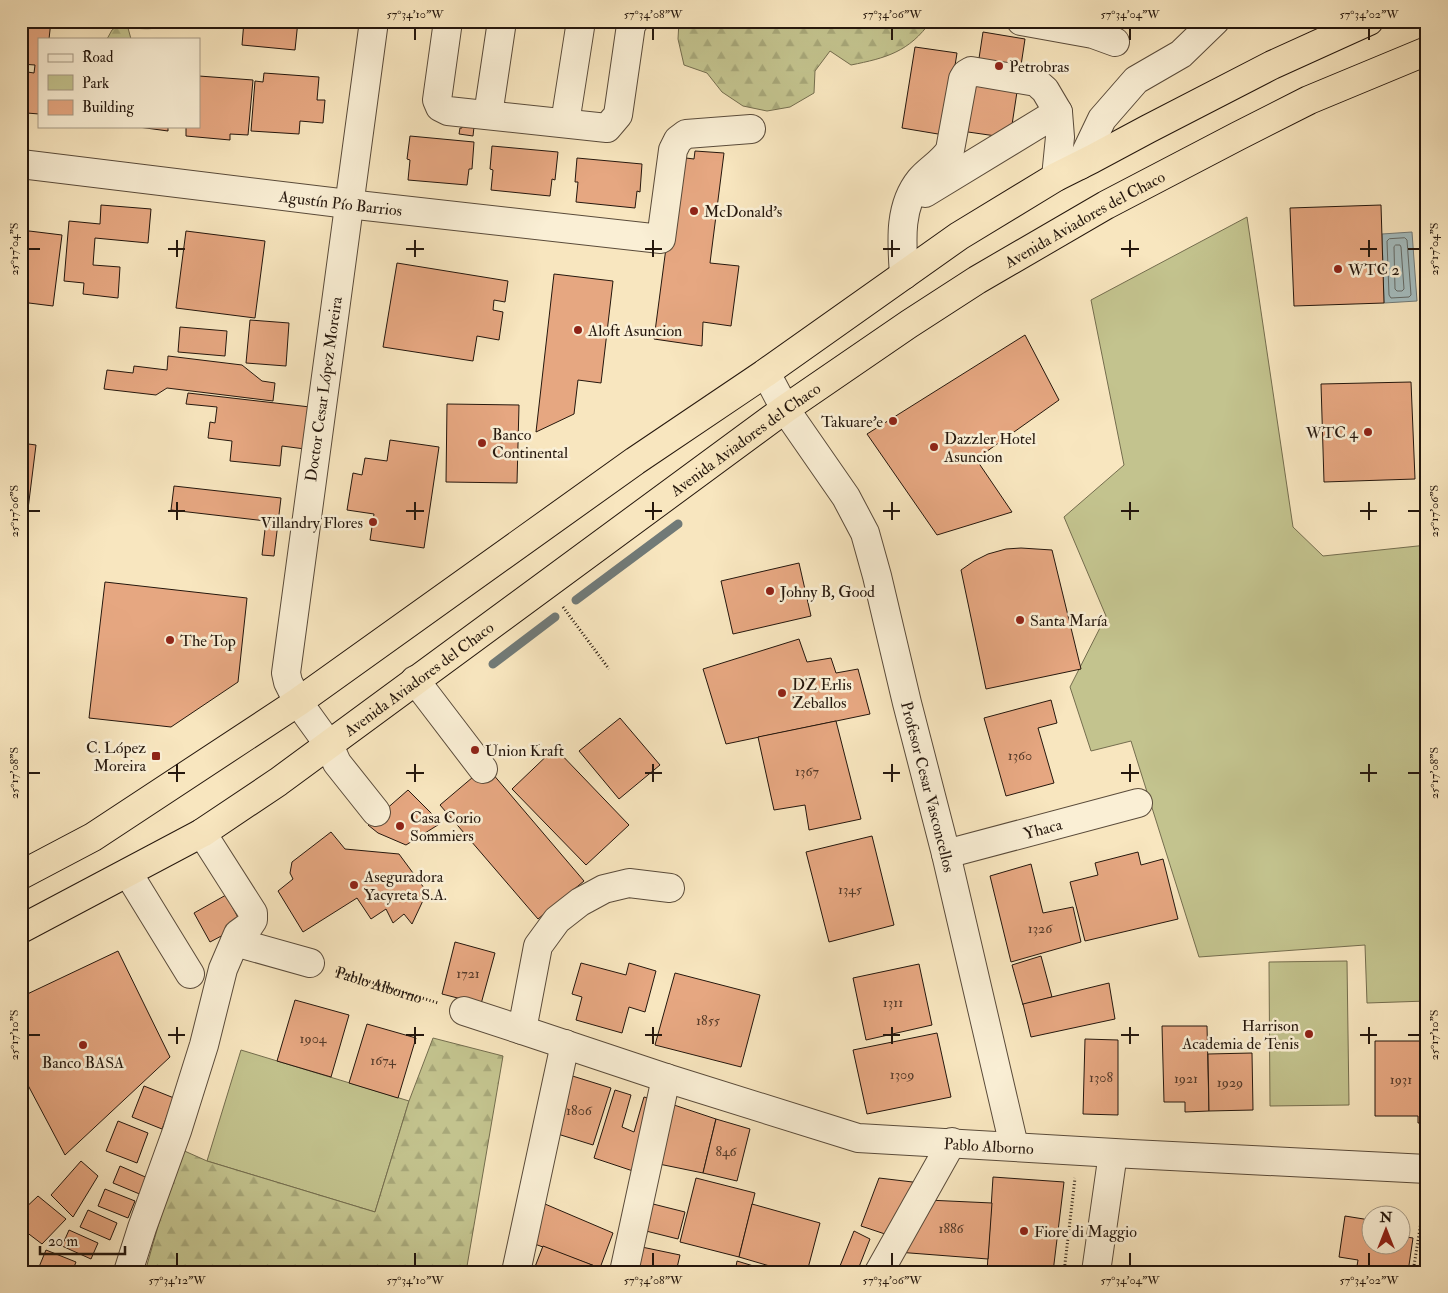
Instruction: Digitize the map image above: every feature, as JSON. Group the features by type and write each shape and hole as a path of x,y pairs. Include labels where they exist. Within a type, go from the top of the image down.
{"highway":[{"path":"21,875 93,837 298,702 635,461 766,373 959,236 1080,164 1272,65 1369,21"},
{"name":"Avenida Aviadores del Chaco","path":"21,929 202,833 278,782 786,410 909,324 977,280 1106,205 1173,169 1309,100 1427,51"},
{"path":"21,895 56,876 93,837"}],"street":[{"name":"Doctor Cesar López Moreira","path":"374,21 286,664 288,682 298,702 329,745 338,763 376,812"},
{"path":"448,21 438,100 440,107 448,111 606,128 618,115 631,25 634,21"},
{"path":"488,115 502,21"},
{"path":"565,124 581,21"},
{"path":"1020,21 1093,34 1116,42"},
{"path":"1080,164 1102,119 1136,80 1181,54 1215,21"},
{"path":"904,275 901,240 906,205 919,181 944,159 950,150 963,79 966,74 971,71 1036,82 1045,90 1058,112 1060,137 1056,177"},
{"path":"906,205 1058,112"},
{"name":"Agustín Pío Barrios","path":"21,164 348,204 662,239 673,150 678,140 686,134 751,129"},
{"name":"Profesor Cesar Vasconcellos","path":"766,373 786,410 846,497 865,533 946,854 1014,1146"},
{"path":"415,680 482,769"},
{"name":"Yhaca","path":"946,854 1138,803"},
{"path":"128,1272 180,1122 204,1045 223,969 238,934 249,926 252,920 253,913 202,833"},
{"path":"128,873 190,974"},
{"path":"522,1030 538,946 557,920 580,902 604,889 629,883 670,888"},
{"path":"235,942 310,963"},
{"name":"Pablo Alborno","path":"464,1011 666,1078 858,1138 952,1142 1113,1153 1425,1181"},
{"path":"516,1272 565,1044"},
{"path":"624,1272 666,1078"},
{"path":"879,1272 952,1142"},
{"path":"1096,1272 1113,1153"}],"path":[{"path":"546,584 609,669"},
{"name":"Pablo Alborno","path":"310,963 464,1011"},
{"path":"1413,1272 1426,1195 1425,1181"}],"green space":[{"path":"124,21 170,21 156,28 128,28 131,38 108,38 112,30"},
{"path":"679,21 931,21 923,32 905,47 875,60 851,65 830,51 815,71 814,93 790,107 767,111 743,106 722,92 707,73 684,65 678,39"},
{"path":"1247,217 1293,527 1323,556 1427,545 1427,1001 1367,1003 1365,945 1199,957 1131,741 1091,751 1070,687 1106,616 1064,517 1124,465 1091,300"},
{"name":"Harrison Academia de Tenis","path":"1347,961 1349,1105 1270,1106 1269,962"},
{"path":"433,1038 503,1056 466,1272 145,1272 180,1149 207,1161 375,1212 409,1101"},
{"path":"241,1050 409,1101 375,1212 207,1161"}],"water":[{"path":"1412,232 1417,301 1384,303 1382,234"}],"building":[{"path":"21,21 51,21 49,38 38,38 38,114 27,113 26,128 21,127 21,71 34,73 35,65 21,64 23,27"},
{"path":"244,21 298,21 295,50 242,45"},
{"path":"410,21 430,21 429,25 410,23"},
{"name":"Petrobras","path":"983,32 1025,39 1010,138 940,128 945,94 973,98"},
{"path":"915,47 957,53 944,135 902,128"},
{"path":"264,73 319,77 317,100 325,100 323,123 300,121 299,134 251,131 255,81 263,82"},
{"path":"200,76 253,80 248,135 230,134 230,140 186,136 186,128 200,128"},
{"path":"462,126 474,127 473,136 459,134"},
{"path":"146,128 168,128 168,131"},
{"path":"410,136 474,142 472,169 469,169 467,185 408,180 410,160 407,159"},
{"path":"492,146 558,152 555,180 552,179 550,196 491,190 493,170 490,169"},
{"name":"McDonald's","path":"695,151 724,153 710,263 739,266 731,326 703,322 702,346 654,339 678,157 694,159"},
{"path":"577,158 642,164 640,192 637,191 635,208 576,202 578,182 575,182"},
{"path":"101,205 151,209 148,243 95,238 93,265 120,267 118,298 83,294 84,283 64,281 69,221 100,224"},
{"name":"WTC 2","path":"1381,205 1384,303 1294,306 1290,208"},
{"path":"21,230 62,235 53,306 21,302"},
{"path":"186,231 265,241 255,318 176,308"},
{"path":"397,263 508,281 505,302 494,300 493,310 503,312 499,340 477,336 473,361 383,347"},
{"name":"Aloft Asuncion","path":"554,274 613,281 601,383 578,380 574,414 536,432"},
{"path":"250,320 289,323 286,366 246,363"},
{"path":"180,327 227,331 225,356 178,352"},
{"name":"Dazzler Hotel Asuncion","path":"1025,335 1059,400 976,459 1012,512 937,535 867,434"},
{"path":"168,356 242,365 262,381 275,383 273,401 167,388 156,395 104,389 107,370 133,373 134,366 167,370"},
{"name":"WTC 4","path":"1411,382 1415,479 1324,482 1321,384"},
{"path":"188,393 310,407 305,449 282,446 280,466 230,461 232,441 208,438 210,422 215,423 217,407 186,404"},
{"path":"447,404 519,405 517,483 446,482"},
{"path":"390,440 439,447 424,548 370,540 374,514 347,510 353,473 362,475 365,458 387,461"},
{"path":"21,443 36,445 21,565"},
{"path":"174,486 281,498 274,556 262,555 266,521 171,510"},
{"name":"Santa María","path":"1006,549 1052,550 1081,669 986,689 961,570 988,554"},
{"path":"799,563 811,616 733,634 721,581"},
{"name":"The Top","path":"105,582 247,598 238,682 171,727 89,718"},
{"path":"799,639 807,662 831,658 836,673 858,669 870,714 726,744 703,669"},
{"path":"1051,700 1057,723 1038,728 1054,783 1006,796 984,718"},
{"path":"620,718 660,765 619,799 579,751"},
{"path":"836,721 861,819 809,830 805,805 774,810 758,737"},
{"path":"555,748 629,825 586,865 512,789"},
{"path":"486,766 584,881 538,919 440,805"},
{"path":"408,790 441,823 406,845 378,833 368,825"},
{"name":"Aseguradora Yacyreta S.A.","path":"331,832 345,849 399,854 427,892 412,924 404,914 393,923 386,909 371,919 357,898 303,932 278,891 293,879 290,873 292,862"},
{"path":"872,836 894,925 829,942 806,852"},
{"path":"1138,852 1141,865 1163,859 1178,919 1085,941 1070,882 1098,875 1095,863"},
{"path":"1031,864 1043,913 1073,907 1081,942 1011,962 990,876"},
{"path":"226,895 242,925 210,942 194,913"},
{"path":"455,942 495,953 481,1004 442,994"},
{"path":"118,951 170,1057 65,1155 21,1072 21,997"},
{"path":"1041,956 1052,997 1023,1005 1012,965"},
{"path":"581,963 626,975 629,963 656,971 645,1012 629,1007 622,1033 576,1020 582,997 572,994"},
{"path":"919,964 932,1025 866,1040 853,978"},
{"path":"675,973 760,995 741,1067 655,1045"},
{"path":"1109,983 1115,1019 1031,1037 1023,1004"},
{"path":"295,1000 349,1015 331,1077 277,1061"},
{"path":"367,1024 416,1038 398,1098 349,1083"},
{"path":"1162,1026 1207,1026 1209,1111 1185,1112 1185,1102 1164,1102"},
{"path":"937,1033 951,1097 867,1114 853,1050"},
{"path":"1085,1039 1118,1040 1118,1115 1083,1114"},
{"path":"1375,1041 1427,1041 1427,1123 1418,1123 1418,1116 1375,1116"},
{"path":"1252,1053 1253,1110 1209,1111 1208,1054"},
{"path":"566,1074 611,1088 593,1145 548,1131"},
{"path":"144,1086 174,1098 162,1129 132,1117"},
{"path":"615,1090 631,1095 622,1127 634,1132 644,1097 655,1100 639,1173 594,1158"},
{"path":"668,1103 716,1119 703,1173 654,1163"},
{"path":"716,1119 750,1129 737,1181 703,1173"},
{"path":"118,1121 148,1133 137,1163 106,1151"},
{"path":"81,1161 98,1176 73,1217 51,1195"},
{"path":"120,1166 150,1179 142,1195 113,1183"},
{"name":"Fiore di Maggio","path":"993,1177 1064,1182 1053,1272 987,1272"},
{"path":"696,1178 755,1193 739,1257 680,1242"},
{"path":"879,1178 921,1183 891,1236 861,1226"},
{"path":"105,1189 135,1201 128,1218 98,1206"},
{"path":"38,1196 66,1219 42,1244 21,1228 21,1212"},
{"path":"927,1200 992,1203 988,1259 897,1252"},
{"path":"645,1202 685,1212 678,1239 638,1229"},
{"path":"545,1204 613,1233 600,1268 532,1243"},
{"path":"752,1204 820,1223 807,1272 790,1272 739,1257"},
{"path":"88,1210 117,1223 110,1240 80,1227"},
{"path":"1345,1216 1360,1218 1360,1256 1410,1256 1410,1238 1413,1238 1408,1272 1356,1272 1358,1260 1339,1257"},
{"path":"69,1230 98,1243 91,1259 62,1246"},
{"path":"854,1231 870,1239 857,1272 838,1271"},
{"path":"543,1246 600,1268 599,1272 533,1272"},
{"path":"637,1246 680,1255 676,1272 632,1272"},
{"path":"46,1250 76,1262 72,1272 51,1272 39,1267"},
{"path":"737,1261 760,1268 759,1272 735,1272"}],"waterway":[{"path":"576,600 678,524"},
{"path":"493,664 555,617"}],"place":[{"name":"Petrobras","path":"999,66"},
{"name":"McDonald's","path":"694,211"},
{"name":"WTC 2","path":"1338,269"},
{"name":"Aloft Asuncion","path":"578,330"},
{"name":"Takuare’e","path":"893,421"},
{"name":"WTC 4","path":"1368,432"},
{"name":"Banco Continental","path":"482,443"},
{"name":"Dazzler Hotel Asuncion","path":"934,447"},
{"name":"Villandry Flores","path":"373,522"},
{"name":"Johny B, Good","path":"770,591"},
{"name":"Santa María","path":"1020,620"},
{"name":"The Top","path":"170,640"},
{"name":"DZ Erlis Zeballos","path":"782,693"},
{"name":"Union Kraft","path":"475,750"},
{"name":"C. López Moreira","path":"156,756"},
{"name":"Casa Corio Sommiers","path":"400,826"},
{"name":"Aseguradora Yacyreta S.A.","path":"354,885"},
{"name":"Harrison Academia de Tenis","path":"1309,1034"},
{"name":"Banco BASA","path":"83,1045"},
{"name":"Fiore di Maggio","path":"1024,1231"}]}
